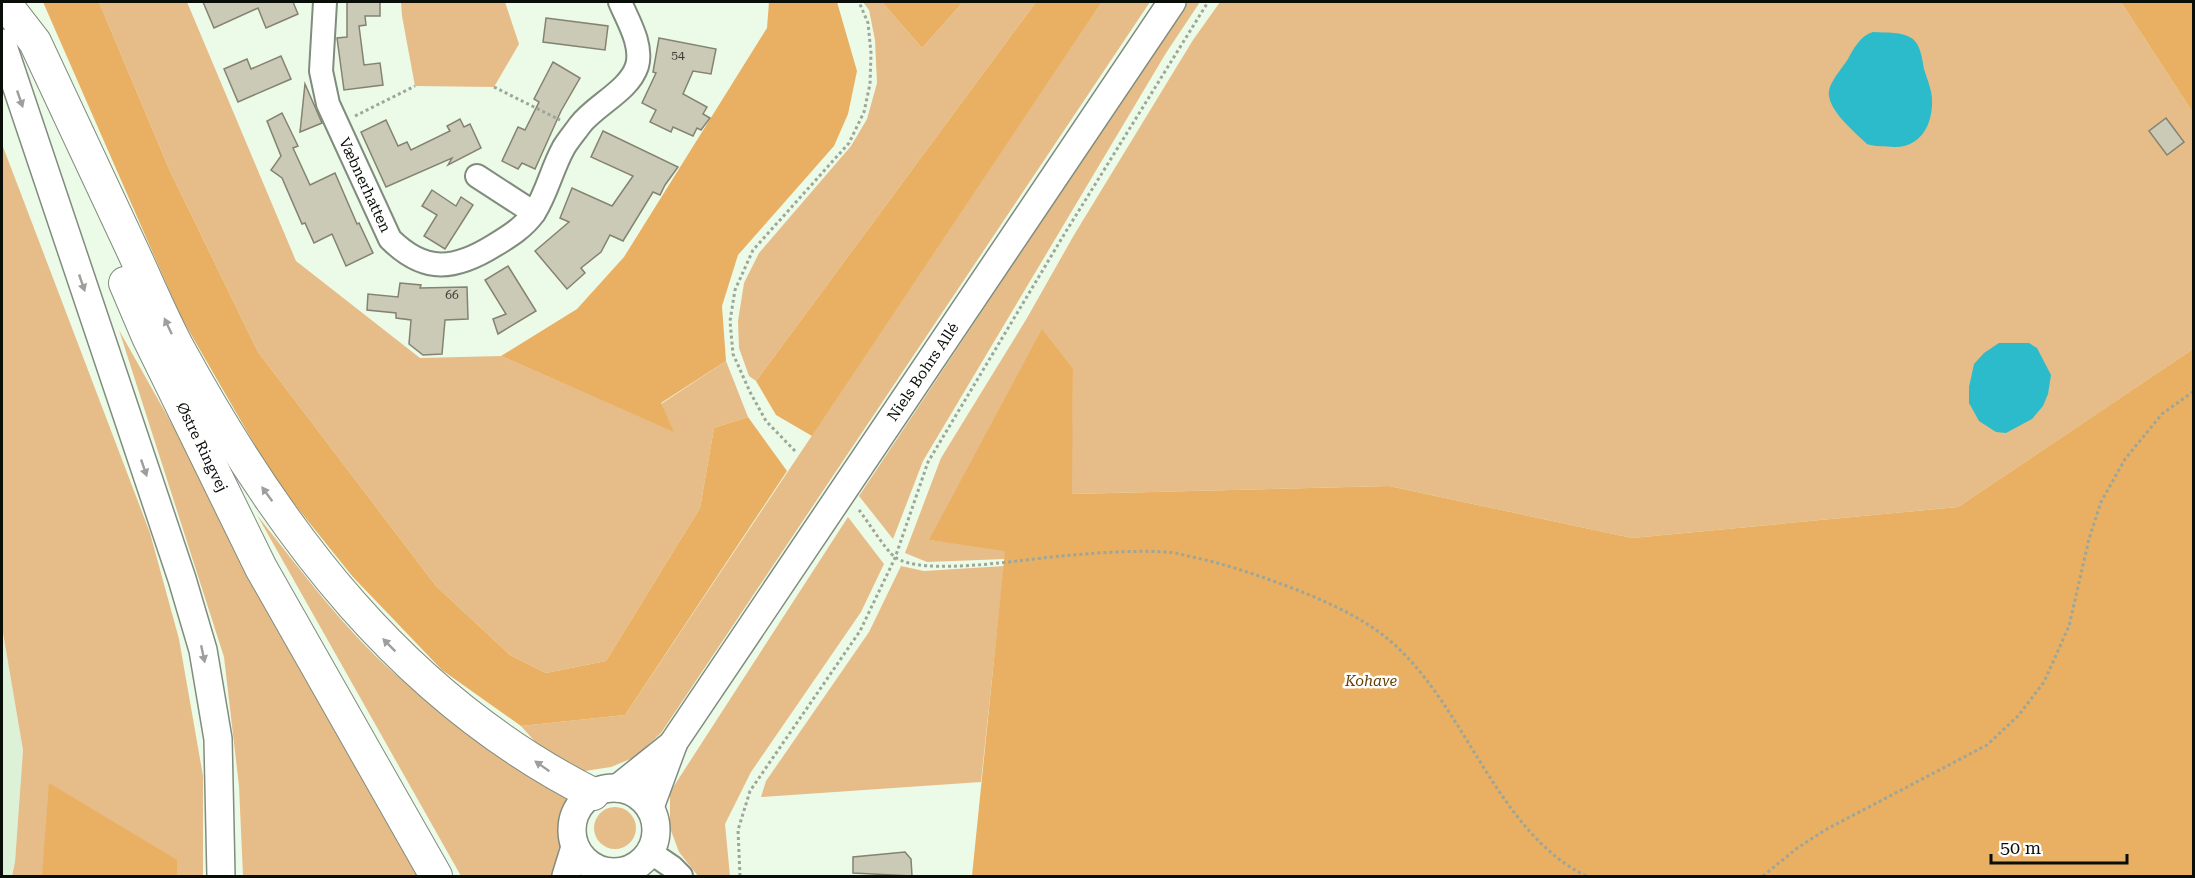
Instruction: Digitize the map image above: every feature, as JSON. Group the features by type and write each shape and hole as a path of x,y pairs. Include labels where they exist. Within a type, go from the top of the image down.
{"main road":[{"path":"3,2 35,42 179,350 251,471 322,570 390,646 466,714 550,772 605,791"},
{"name":"Østre Ringvej","path":"3,2 148,337 261,568 436,876"}],"street":[{"name":"Væbnerhatten","path":"325,2 321,71 328,104 390,239 403,252 420,261 438,265 457,264 475,258 517,232 534,213 564,147 583,121 622,88 636,69 639,54 620,2"},
{"name":"Niels Bohrs Allé","path":"650,807 674,742 1172,2"},
{"path":"2,43 182,579 203,650 218,739 221,876"},
{"path":"477,176 534,213"},
{"name":"Niels Bohrs Allé","path":"605,791 674,742"},
{"path":"605,791 636,794 650,807 656,830 650,852 639,864 613,874 584,860 575,847 572,832 574,817 581,803 605,791"},
{"path":"566,876 575,847"},
{"path":"650,852 681,876"}],"path":[{"path":"795,451 766,421 750,392 733,354 730,321 735,290 753,250 849,143 864,112 870,84 871,53 868,23 859,2"},
{"path":"740,876 738,830 750,791 860,631 895,558 928,462 1071,223 1208,2"},
{"path":"338,125 415,86"},
{"path":"494,87 578,129"},
{"path":"1763,876 1796,849 1825,830 1987,745 2018,716 2044,682 2069,626 2101,502 2125,459 2162,414 2193,390"},
{"path":"860,510 895,558 923,566 954,566 1062,556 1167,551 1218,563 1313,597 1361,621 1397,647 1432,686 1525,828 1549,851 1586,876"}],"shaded area":[{"path":"99,2 187,2 296,261 420,358 501,356 673,431 661,404 726,361 748,417 714,428 700,508 606,661 546,673 510,655 436,586 258,352 169,169"},
{"path":"401,2 505,2 519,44 494,87 415,86"},
{"path":"863,2 882,2 922,48 963,2 1036,2 756,381 749,376 739,348 738,321 744,283 759,253 851,146 867,119 877,83 875,40 869,10"},
{"path":"1102,2 1150,2 661,733 635,757 611,767 585,771 538,745 521,726 625,715"},
{"path":"1188,2 1200,2 1166,53 923,461 893,539 859,496"},
{"path":"1220,2 2121,2 2193,113 2193,349 1958,507 1632,538 1389,486 1071,494 1073,369 930,540 1005,550 1005,559 927,562 905,553 941,458 1193,40"},
{"path":"2,144 150,533 179,639 203,776 203,876 12,876 23,750 2,627"},
{"path":"119,330 426,876 243,876 239,786 224,657"},
{"path":"257,515 339,617 394,673 458,724 571,802 552,876 461,876"},
{"path":"848,517 884,564 861,612 751,772 725,824 730,876 698,876 679,852 670,828 670,792"},
{"path":"901,566 924,571 1004,566 981,782 761,797 766,781 869,632"},
{"path":"2,627 23,750 15,862 11,876 2,876"},
{"path":"615,807 630,813 636,828 630,843 615,849 600,843 594,828 600,813"}],"green space":[{"path":"43,2 99,2 169,169 258,352 436,586 510,655 546,673 606,661 700,508 714,428 748,417 787,471 625,715 521,726 442,670 353,577 275,480 181,317"},
{"path":"769,2 837,2 857,71 848,114 834,146 738,255 722,306 726,361 661,403 674,432 501,356 577,309 624,257 767,28"},
{"path":"882,2 963,2 922,48"},
{"path":"1036,2 1102,2 812,436 776,415 756,381"},
{"path":"2121,2 2193,2 2193,113"},
{"name":"Kohave","path":"1042,329 1073,369 1072,494 1389,486 1632,538 1958,507 2193,349 2193,876 972,876 1005,551 929,540"},
{"path":"49,783 177,860 177,876 42,876"}],"water":[{"path":"1873,32 1909,36 1916,42 1922,57 1932,96 1932,109 1923,133 1911,144 1894,147 1867,144 1841,118 1831,102 1829,94 1834,80 1858,43 1864,36"},
{"path":"1999,343 2029,343 2037,348 2051,375 2048,394 2043,406 2032,419 2006,433 1996,432 1979,421 1969,403 1969,387 1974,364 1984,353"}],"building":[{"path":"203,2 293,2 298,14 266,28 258,8 214,28"},
{"path":"347,2 380,2 380,16 365,16 366,25 359,26 364,65 380,63 383,85 344,90 337,38 347,37"},
{"path":"546,18 608,26 605,50 543,42"},
{"path":"659,38 716,49 711,74 693,71 683,94 707,107 703,114 710,118 701,130 697,128 693,136 673,127 671,132 650,122 656,110 642,103 656,73 653,72"},
{"path":"281,56 291,79 238,102 224,69 247,59 251,69"},
{"path":"553,62 580,78 561,111 535,169 522,163 518,169 502,161 518,127 525,130 539,102 534,99"},
{"path":"305,84 322,123 300,132"},
{"path":"282,113 298,146 293,148 310,185 335,173 357,224 359,223 373,253 346,266 332,234 314,243 305,223 302,224 282,178 271,170 281,156 267,121"},
{"path":"2166,118 2184,142 2167,155 2149,131"},
{"path":"460,119 464,127 470,124 481,148 448,165 452,158 386,187 361,132 386,120 398,146 407,142 411,150 450,131 447,126"},
{"path":"603,131 678,167 660,195 653,192 623,241 610,235 601,252 581,268 585,273 567,289 535,251 569,222 560,218 572,188 612,206 633,176 591,157"},
{"path":"432,190 456,206 461,197 473,205 445,249 424,236 437,215 422,206"},
{"path":"508,266 536,311 498,334 493,319 506,314 485,280"},
{"path":"400,283 421,285 420,288 467,287 468,319 445,320 442,354 423,355 409,344 411,320 396,318 396,313 367,310 368,294 398,297"},
{"path":"905,852 911,859 912,876 853,873 853,857"}]}
